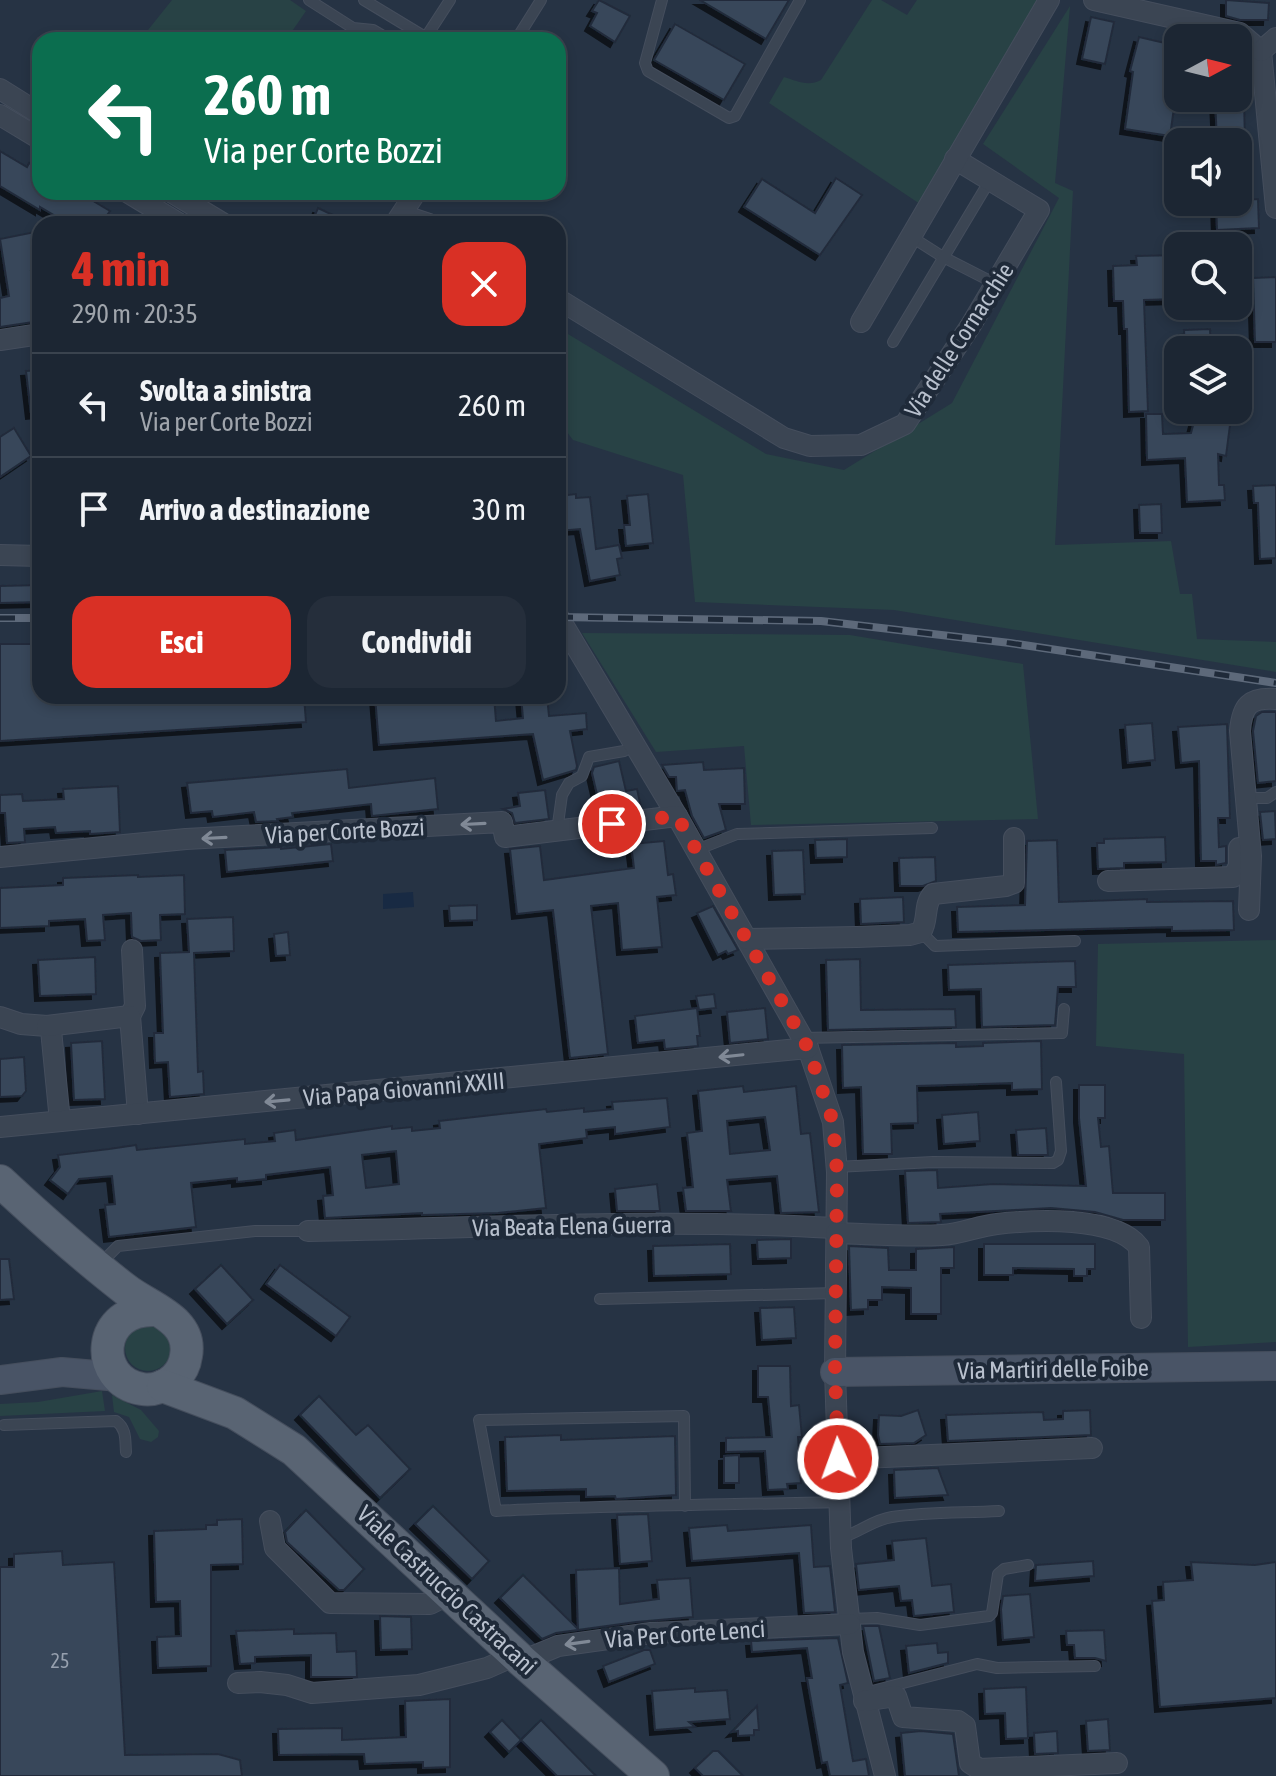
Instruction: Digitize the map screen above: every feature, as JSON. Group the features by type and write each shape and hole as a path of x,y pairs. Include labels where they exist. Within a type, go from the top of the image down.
{"main road":[{"path":"0,1181 71,1248 178,1324 188,1348 186,1361 173,1380 163,1386"},
{"path":"71,1248 115,1328"},
{"path":"119,1377 111,1366 107,1352 115,1328 132,1312 156,1310"},
{"name":"Viale Castruccio Castracani","path":"186,1361 235,1413"},
{"name":"Viale Castruccio Castracani","path":"119,1377 130,1386 143,1389 163,1386 235,1413 266,1430 308,1461 519,1658 653,1776"}],"street":[{"path":"861,322 1049,0"},
{"path":"1094,0 1240,33 1268,44 1275,196"},
{"path":"0,89 32,109"},
{"path":"0,115 32,134"},
{"name":"Via delle Cornacchie","path":"566,304 784,438 810,446 861,445 905,424 942,373 1039,210 955,159"},
{"path":"140,200 167,216"},
{"path":"184,200 211,216"},
{"path":"0,340 32,335"},
{"path":"0,555 32,556"},
{"path":"566,629 677,816 805,1043 833,1122 840,1538 863,1697 885,1776"},
{"path":"1249,910 1251,856 1241,713 1249,703 1266,698 1276,699"},
{"path":"1108,881 1233,877 1239,866 1240,816 1245,804"},
{"name":"Via per Corte Bozzi","path":"0,857 186,839 502,822 505,837 677,816"},
{"path":"747,939 897,936 921,932 926,924 926,901 933,894 1014,883 1014,838"},
{"path":"132,950 135,1006 130,1016 138,1114"},
{"path":"0,1017 21,1024 47,1026 130,1016"},
{"path":"47,1026 51,1030 60,1121"},
{"name":"Via Papa Giovanni XXIII","path":"0,1127 805,1043"},
{"name":"Via Beata Elena Guerra","path":"308,1231 575,1225 786,1225 836,1231 944,1235 1007,1223 1094,1223 1133,1239 1139,1247 1141,1318"},
{"path":"62,1372 115,1328"},
{"name":"Via Martiri delle Foibe","path":"835,1372 1274,1365"},
{"path":"0,1380 62,1372 119,1377"},
{"path":"838,1459 1092,1448"},
{"path":"270,1521 275,1548 330,1603 430,1604 450,1594"},
{"name":"Via Per Corte Lenci","path":"238,1683 287,1685 312,1693 419,1685 558,1646 651,1633 850,1621"},
{"path":"863,1697 896,1696 903,1717 958,1721 965,1726 970,1763 979,1769 1117,1763"}],"lane":[{"path":"309,0 353,28 376,32"},
{"path":"364,0 415,32"},
{"path":"430,32 450,0"},
{"path":"521,32 541,0"},
{"path":"662,0 645,63 648,71 729,118 735,116 800,0"},
{"path":"893,342 990,180"},
{"path":"910,236 997,285"},
{"path":"557,831 562,795 569,783 582,776 589,757 624,751 635,745"},
{"path":"1245,804 1276,792"},
{"path":"696,850 737,834 932,828"},
{"path":"921,932 935,946 1075,941"},
{"path":"805,1043 1062,1033 1064,1009"},
{"path":"836,1167 933,1162 1053,1163 1058,1160 1061,1151 1056,1082"},
{"path":"97,1268 118,1246 255,1231 308,1231"},
{"path":"600,1299 836,1293"},
{"path":"685,1506 684,1416 479,1420 496,1511 591,1506 685,1506 839,1502"},
{"path":"4,1425 116,1421 123,1426 126,1452"},
{"path":"840,1538 889,1517 999,1511"},
{"path":"850,1621 877,1618 920,1625 989,1616 998,1574 1004,1569 1028,1565"},
{"path":"863,1697 977,1664 997,1668 1095,1666"}],"green space":[{"path":"172,0 290,0 306,11 292,32 146,32"},
{"path":"872,0 881,0 907,15 917,0 1044,0 920,204 769,103 784,77 807,83 821,80"},
{"path":"1070,6 1055,183 1073,191 1055,545 1171,541 1180,594 1192,594 1197,639 1276,642 1276,672 894,610 695,602 683,475 573,440 566,431 566,333 766,454 844,470 952,403 1059,198 983,144"},
{"path":"582,633 850,635 1023,664 1038,819 751,825 744,746 656,752"},
{"path":"1276,940 1276,1342 1188,1347 1184,1054 1096,1046 1098,944"},
{"path":"148,1325 164,1332 171,1348 164,1364 148,1371 132,1364 125,1348 132,1332"},
{"path":"102,1391 105,1411 0,1416 0,1404 38,1402"},
{"path":"112,1395 141,1410 159,1431 158,1437 151,1442 140,1439 129,1417 114,1412"}],"water":[{"path":"413,892 414,907 383,909 383,894"}],"building":[{"path":"599,0 630,16 615,42 590,26 597,13 592,11"},
{"path":"700,0 789,0 766,39"},
{"path":"1226,0 1269,3 1268,20 1240,20 1226,16"},
{"path":"1091,17 1114,22 1105,64 1082,59"},
{"path":"675,24 745,64 724,100 654,60"},
{"path":"1139,37 1164,43 1164,112 1173,112 1171,128 1164,128 1164,135 1125,129 1133,72 1130,71"},
{"path":"1216,112 1244,112 1245,128 1216,128"},
{"path":"0,151 27,167 29,163 32,165 32,200 91,200 110,211 108,214 112,216 55,216 0,186"},
{"path":"836,178 862,195 820,255 744,207 762,179 815,213"},
{"path":"1252,199 1258,199 1259,228 1217,230 1216,216 1252,216"},
{"path":"318,208 335,216 314,216"},
{"path":"32,233 32,322 0,327 0,298 9,296 0,239"},
{"path":"1164,255 1164,299 1144,300 1148,411 1129,412 1127,329 1124,329 1123,301 1114,301 1113,266 1137,265 1136,256"},
{"path":"1276,277 1276,342 1255,342 1253,278"},
{"path":"1210,329 1210,336 1184,336 1184,330"},
{"path":"26,371 32,371 32,414 31,414"},
{"path":"1146,414 1162,414 1163,434 1191,433 1193,424 1230,424 1226,456 1218,454 1219,485 1224,485 1225,500 1187,502 1185,458 1147,460"},
{"path":"14,428 31,456 0,477 0,437"},
{"path":"1276,485 1276,558 1260,559 1258,503 1254,503 1253,486"},
{"path":"648,494 653,543 626,546 624,525 630,525 627,496"},
{"path":"566,495 590,497 596,549 619,545 622,558 617,559 620,575 590,581 580,529 566,530"},
{"path":"1161,504 1162,533 1140,533 1139,505"},
{"path":"32,585 32,602 0,603 0,586"},
{"path":"0,644 32,644 32,704 305,704 306,722 0,741"},
{"path":"376,704 495,704 496,721 523,718 522,704 548,704 549,716 586,713 587,729 570,731 576,770 543,780 533,734 379,745"},
{"path":"1262,712 1276,712 1276,781 1258,783 1253,731 1256,716"},
{"path":"1152,723 1155,760 1128,763 1125,725"},
{"path":"1227,724 1230,818 1218,818 1219,847 1226,846 1226,863 1216,865 1216,861 1201,861 1199,761 1181,763 1178,727"},
{"path":"619,761 626,791 637,789 641,807 601,812 592,773 594,767"},
{"path":"703,762 704,770 744,768 745,804 719,804 726,830 704,838 692,816 685,790 677,791 676,777 669,777 662,765"},
{"path":"347,769 349,788 435,778 438,809 372,816 371,804 292,813 293,817 278,821 256,822 254,812 213,817 212,811 191,813 187,783"},
{"path":"118,786 120,832 56,833 55,827 24,829 25,842 7,843 5,813 0,813 0,795 22,794 23,801 64,799 63,789"},
{"path":"545,790 549,819 515,823 512,813 503,809 520,806 518,793"},
{"path":"1275,811 1276,839 1263,840 1260,812"},
{"path":"1165,837 1166,862 1124,863 1124,868 1098,869 1097,843 1104,843 1104,839"},
{"path":"847,839 847,857 816,858 815,840"},
{"path":"1057,840 1059,902 1147,899 1147,902 1233,901 1234,930 1172,931 1172,927 958,932 957,907 1025,905 1027,841"},
{"path":"664,841 668,875 673,874 676,895 657,897 662,947 622,950 618,903 591,906 608,1054 570,1058 553,910 517,914 510,849 540,846 544,880 634,868 631,844"},
{"path":"331,844 333,861 227,872 225,850"},
{"path":"803,850 805,894 774,895 772,851"},
{"path":"935,857 936,881 923,886 900,886 899,858"},
{"path":"184,875 185,914 160,915 161,940 141,941 132,937 131,913 103,915 105,940 87,941 85,919 49,921 49,926 0,928 0,888 63,885 63,878"},
{"path":"903,897 904,922 861,924 860,899"},
{"path":"477,905 477,920 450,921 449,906"},
{"path":"713,906 738,950 718,955 697,913"},
{"path":"233,917 234,951 194,953 198,1072 203,1071 204,1094 170,1097 168,1062 155,1063 154,1033 163,1033 160,953 189,952 187,919"},
{"path":"288,932 290,955 276,956 274,934"},
{"path":"95,957 96,994 40,996 38,960"},
{"path":"860,959 861,1010 955,1009 956,1027 828,1030 826,960"},
{"path":"1075,961 1076,987 1058,987 1055,1025 982,1027 981,989 949,990 948,965"},
{"path":"714,994 716,1008 699,1010 696,996"},
{"path":"697,1008 698,1046 665,1049 664,1040 638,1043 635,1016"},
{"path":"765,1008 768,1039 730,1043 727,1012"},
{"path":"102,1041 105,1099 74,1100 71,1043"},
{"path":"1041,1041 1042,1089 1012,1090 1012,1083 917,1086 918,1123 891,1124 892,1154 863,1154 861,1087 843,1088 842,1045 956,1043 956,1047"},
{"path":"24,1057 26,1091 22,1096 0,1097 0,1059"},
{"path":"1079,1085 1105,1085 1105,1118 1098,1118 1101,1147 1109,1146 1113,1193 1165,1193 1165,1220 1123,1220 1095,1212 1051,1208 940,1214 941,1222 908,1223 905,1171 937,1170 938,1188 993,1184 1086,1186"},
{"path":"743,1086 744,1092 796,1086 801,1134 810,1133 819,1212 781,1213 777,1176 727,1180 731,1211 686,1211 683,1188 693,1187 687,1133 702,1131 698,1091","holes":["765,1117 770,1150 730,1154 727,1121"]},
{"path":"667,1098 670,1127 615,1134 615,1127 586,1130 587,1138 539,1144 546,1208 498,1213 325,1218 323,1196 333,1195 330,1167 266,1175 266,1179 237,1182 237,1178 191,1183 196,1227 109,1237 105,1205 115,1204 112,1176 79,1179 68,1194 50,1180 60,1167 58,1155 136,1145 137,1150 245,1139 245,1144 275,1141 274,1133 295,1130 296,1140 392,1126 392,1129 412,1127 412,1131 440,1128 439,1121 546,1109 547,1112 584,1108 584,1112 613,1109 612,1102","holes":["396,1151 399,1184 366,1188 362,1155"]},
{"path":"978,1112 980,1141 944,1144 942,1115"},
{"path":"1046,1128 1048,1155 1018,1155 1016,1130"},
{"path":"657,1184 660,1211 617,1211 615,1189"},
{"path":"791,1239 791,1258 758,1259 757,1240"},
{"path":"730,1244 731,1274 654,1276 653,1246"},
{"path":"984,1244 1095,1244 1095,1269 1087,1269 1087,1276 1074,1276 1074,1269 1013,1268 1013,1275 984,1275"},
{"path":"849,1246 888,1248 889,1270 916,1270 916,1249 954,1247 954,1268 941,1268 941,1314 911,1314 911,1288 882,1287 882,1300 868,1300 868,1309 851,1310"},
{"path":"0,1259 9,1259 14,1299 0,1300"},
{"path":"221,1265 253,1300 227,1324 195,1289"},
{"path":"280,1265 350,1317 336,1336 266,1284"},
{"path":"794,1307 796,1338 762,1340 760,1308"},
{"path":"758,1366 790,1366 791,1406 799,1405 802,1437 798,1437 801,1483 787,1484 788,1489 768,1490 765,1451 726,1452 726,1438 772,1437 768,1397 758,1397"},
{"path":"319,1396 356,1435 368,1425 410,1469 380,1498 300,1415"},
{"path":"918,1410 926,1435 914,1443 880,1444 879,1415 901,1416"},
{"path":"1090,1410 1091,1435 948,1441 946,1415 1043,1412 1044,1420 1063,1419 1063,1411"},
{"path":"561,1435 561,1440 675,1436 676,1495 616,1499 615,1496 586,1497 586,1489 507,1491 505,1437"},
{"path":"739,1455 739,1483 724,1483 724,1456"},
{"path":"938,1468 948,1495 895,1498 894,1470"},
{"path":"433,1506 489,1561 472,1579 415,1524"},
{"path":"306,1510 364,1569 344,1590 339,1590 287,1542 285,1532"},
{"path":"648,1514 652,1561 620,1564 617,1515"},
{"path":"242,1519 243,1564 211,1565 211,1666 158,1668 157,1637 181,1636 180,1601 156,1602 154,1531 206,1529 206,1525 217,1525 217,1520"},
{"path":"727,1525 728,1531 811,1525 814,1567 830,1566 835,1612 804,1613 799,1553 692,1561 689,1528"},
{"path":"926,1538 932,1586 951,1584 954,1612 914,1616 912,1600 901,1601 899,1586 859,1590 856,1564 894,1560 892,1541"},
{"path":"62,1551 63,1565 114,1562 125,1755 218,1754 240,1760 242,1776 0,1776 0,1567 14,1567 14,1554"},
{"path":"1093,1561 1094,1576 1035,1581 1036,1565"},
{"path":"1191,1562 1255,1565 1276,1562 1276,1698 1160,1707 1152,1601 1164,1600 1163,1582 1193,1580"},
{"path":"619,1568 620,1604 659,1599 657,1580 690,1578 693,1617 556,1633 542,1639 500,1598 523,1575 578,1629 576,1570"},
{"path":"1030,1594 1034,1637 1003,1640 1003,1596"},
{"path":"380,1616 411,1617 412,1649 381,1650"},
{"path":"863,1626 879,1626 890,1678 874,1681"},
{"path":"294,1629 294,1634 336,1633 337,1652 356,1651 357,1677 311,1677 311,1655 255,1657 255,1663 240,1664 236,1631"},
{"path":"1104,1630 1106,1661 1075,1658 1074,1645 1067,1645 1066,1631"},
{"path":"838,1638 848,1683 840,1685 853,1761 866,1759 869,1776 830,1776 827,1762 822,1763 807,1678 812,1678 807,1648 752,1652 751,1641"},
{"path":"937,1643 938,1653 948,1652 948,1663 909,1673 906,1646"},
{"path":"650,1650 655,1664 609,1682 603,1666"},
{"path":"1026,1687 1028,1738 1006,1739 1005,1713 985,1714 984,1689"},
{"path":"695,1688 695,1692 727,1690 730,1719 689,1722 695,1727 655,1730 652,1691"},
{"path":"450,1699 450,1767 423,1768 423,1762 365,1764 364,1754 279,1755 278,1729 342,1728 342,1740 406,1737 405,1701"},
{"path":"757,1706 759,1730 754,1730 754,1735 738,1736 738,1731 732,1732"},
{"path":"1108,1719 1110,1750 1088,1751 1086,1721"},
{"path":"502,1720 521,1740 509,1752 490,1732"},
{"path":"541,1720 596,1776 557,1776 521,1740"},
{"path":"1057,1731 1058,1753 1035,1754 1034,1733"},
{"path":"901,1733 953,1734 959,1776 905,1776"},
{"path":"713,1751 718,1751 743,1776 703,1776 695,1768"}],"railway":[{"path":"566,617 821,621 1010,643 1276,683"},
{"path":"0,618 32,618"}],"route":[{"path":"612,824 677,816 808,1048 822,1083 833,1122 837,1172 835,1372 838,1459"}]}
